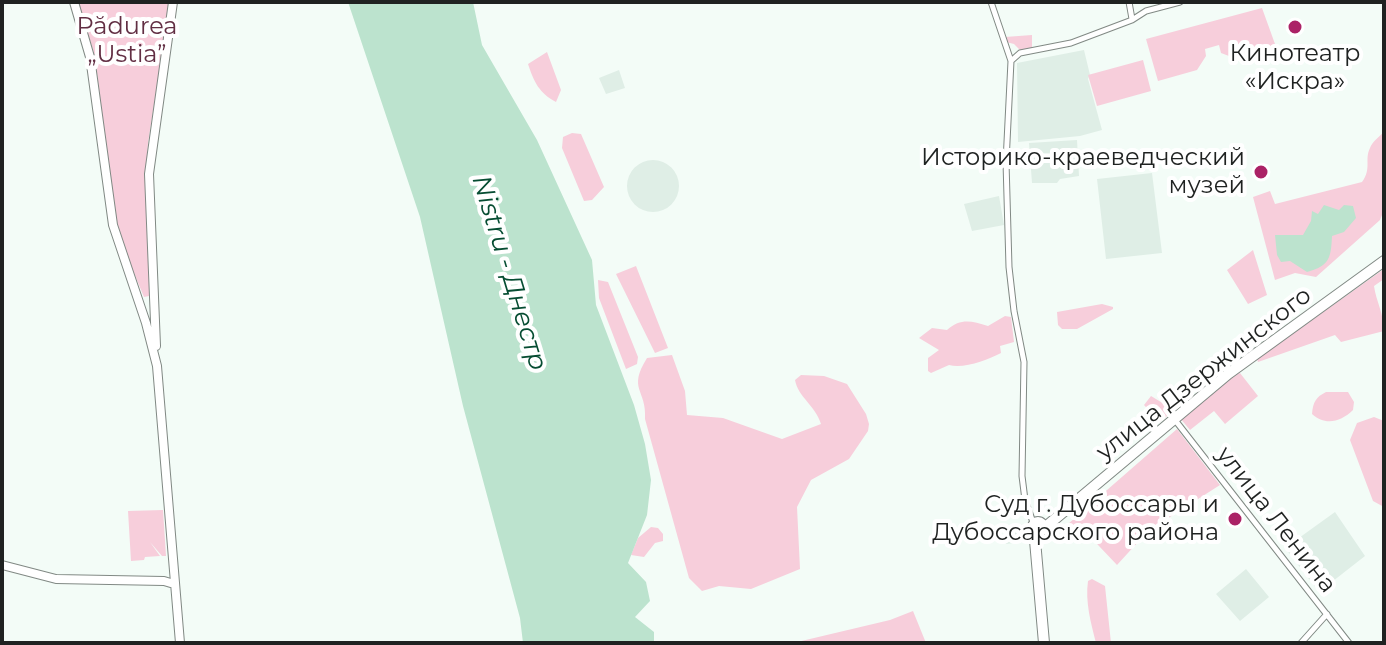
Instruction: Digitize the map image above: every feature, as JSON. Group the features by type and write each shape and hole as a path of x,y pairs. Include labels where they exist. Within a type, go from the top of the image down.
{"highway":[{"name":"улица Дзержинского","path":"1038,526 1228,374 1384,261"},
{"path":"1038,526 1044,643"}],"main road":[{"path":"74,2 93,72 111,217 157,366"},
{"path":"173,2 149,174 157,366 180,643"},
{"path":"137,297 145,299 154,295"},
{"path":"2,565 65,580 164,581 174,584"}],"street":[{"path":"991,2 1011,61 1006,162 1008,241 1012,291 1024,362 1022,476 1038,526"},
{"path":"1129,2 1132,20"},
{"path":"1011,61 1020,53 1071,43 1132,20 1146,11 1180,2"},
{"name":"улица Ленина","path":"1174,419 1349,643"},
{"path":"1301,643 1327,614"}],"shaded area":[{"path":"1084,50 1090,75 1088,79 1102,130 1080,136 1018,142 1017,63"},
{"path":"619,70 625,88 606,94 599,78"},
{"path":"1077,140 1079,176 1060,179 1057,183 1032,183 1029,143"},
{"path":"653,160 672,167 679,186 672,205 653,212 634,205 627,186 634,167"},
{"path":"1152,173 1162,253 1106,259 1097,179"},
{"path":"999,196 1004,225 972,231 964,204"},
{"path":"1335,512 1365,556 1319,592 1285,548"},
{"path":"1024,524 1028,541 1006,544 1004,536 1014,533 1012,527"},
{"path":"1246,569 1269,597 1240,621 1216,594"}],"green space":[{"name":"Pădurea „Ustia”","path":"78,2 170,2 146,171 149,296 144,297 121,242 113,209 95,56"},
{"path":"1262,8 1275,44 1237,59 1221,53 1219,45 1205,49 1206,56 1197,70 1158,81 1146,39"},
{"path":"1032,35 1032,49 1020,50 1006,42 1005,37"},
{"path":"547,52 561,90 556,102 538,86 528,64"},
{"path":"1143,60 1151,91 1097,106 1088,75"},
{"path":"1384,132 1384,210 1380,220 1316,277 1295,273 1275,280 1253,197 1270,191 1275,204 1362,182 1367,172 1370,148"},
{"path":"572,133 581,134 604,187 592,200 584,201 562,148 563,137"},
{"path":"1253,250 1267,295 1248,304 1227,270"},
{"path":"636,266 668,348 655,353 616,274"},
{"path":"1384,269 1384,279 1374,286 1384,331 1341,342 1335,335 1258,362 1257,359"},
{"path":"598,280 608,282 638,357 637,364 626,369 599,298"},
{"path":"1102,304 1113,309 1077,329 1062,329 1058,325 1057,312"},
{"path":"1005,316 1011,317 1014,342 1000,346 1001,353 975,363 949,365 931,373 928,371 928,358 939,350 919,338 932,328 947,330 966,322 988,326"},
{"path":"672,355 685,391 687,415 723,418 782,439 821,424 797,386 795,380 801,375 824,376 847,384 866,414 868,431 849,459 811,480 797,507 800,569 751,589 719,586 702,591 689,578 638,383 647,358"},
{"path":"1240,373 1258,396 1225,424 1214,411 1190,430 1180,418 1229,377"},
{"path":"1326,392 1348,392 1354,402 1353,410 1333,421 1317,418 1312,414 1314,403"},
{"path":"1151,396 1174,410 1160,422 1144,405"},
{"path":"1374,417 1384,421 1384,507 1373,501 1350,440 1357,423"},
{"path":"1177,429 1220,485 1148,531 1117,565 1081,527 1074,532 1068,524"},
{"path":"163,510 166,556 162,556 150,542 160,556 131,561 128,511"},
{"path":"651,527 658,528 663,534 663,541 655,543 644,557 631,555 638,538"},
{"path":"1092,579 1105,586 1111,643 1096,643 1087,597 1088,581"},
{"path":"913,611 926,643 793,643 890,620"}],"water":[{"name":"Nistru - Днестр","path":"348,2 473,2 482,45 537,140 592,260 596,305 634,405 651,480 647,515 628,563 646,582 650,601 635,617 654,632 654,643 523,643 520,618 463,406 420,217"},
{"path":"1324,205 1339,210 1344,205 1353,206 1356,218 1344,232 1332,236 1331,250 1325,264 1307,272 1290,261 1281,262 1275,235 1303,235 1311,221 1312,211 1318,214"}],"place":[{"name":"Кинотеатр «Искра»","path":"1295,27"},
{"name":"Историко-краеведческий музей","path":"1261,172"},
{"name":"Суд г. Дубоссары и Дубоссарского района","path":"1235,519"}]}
